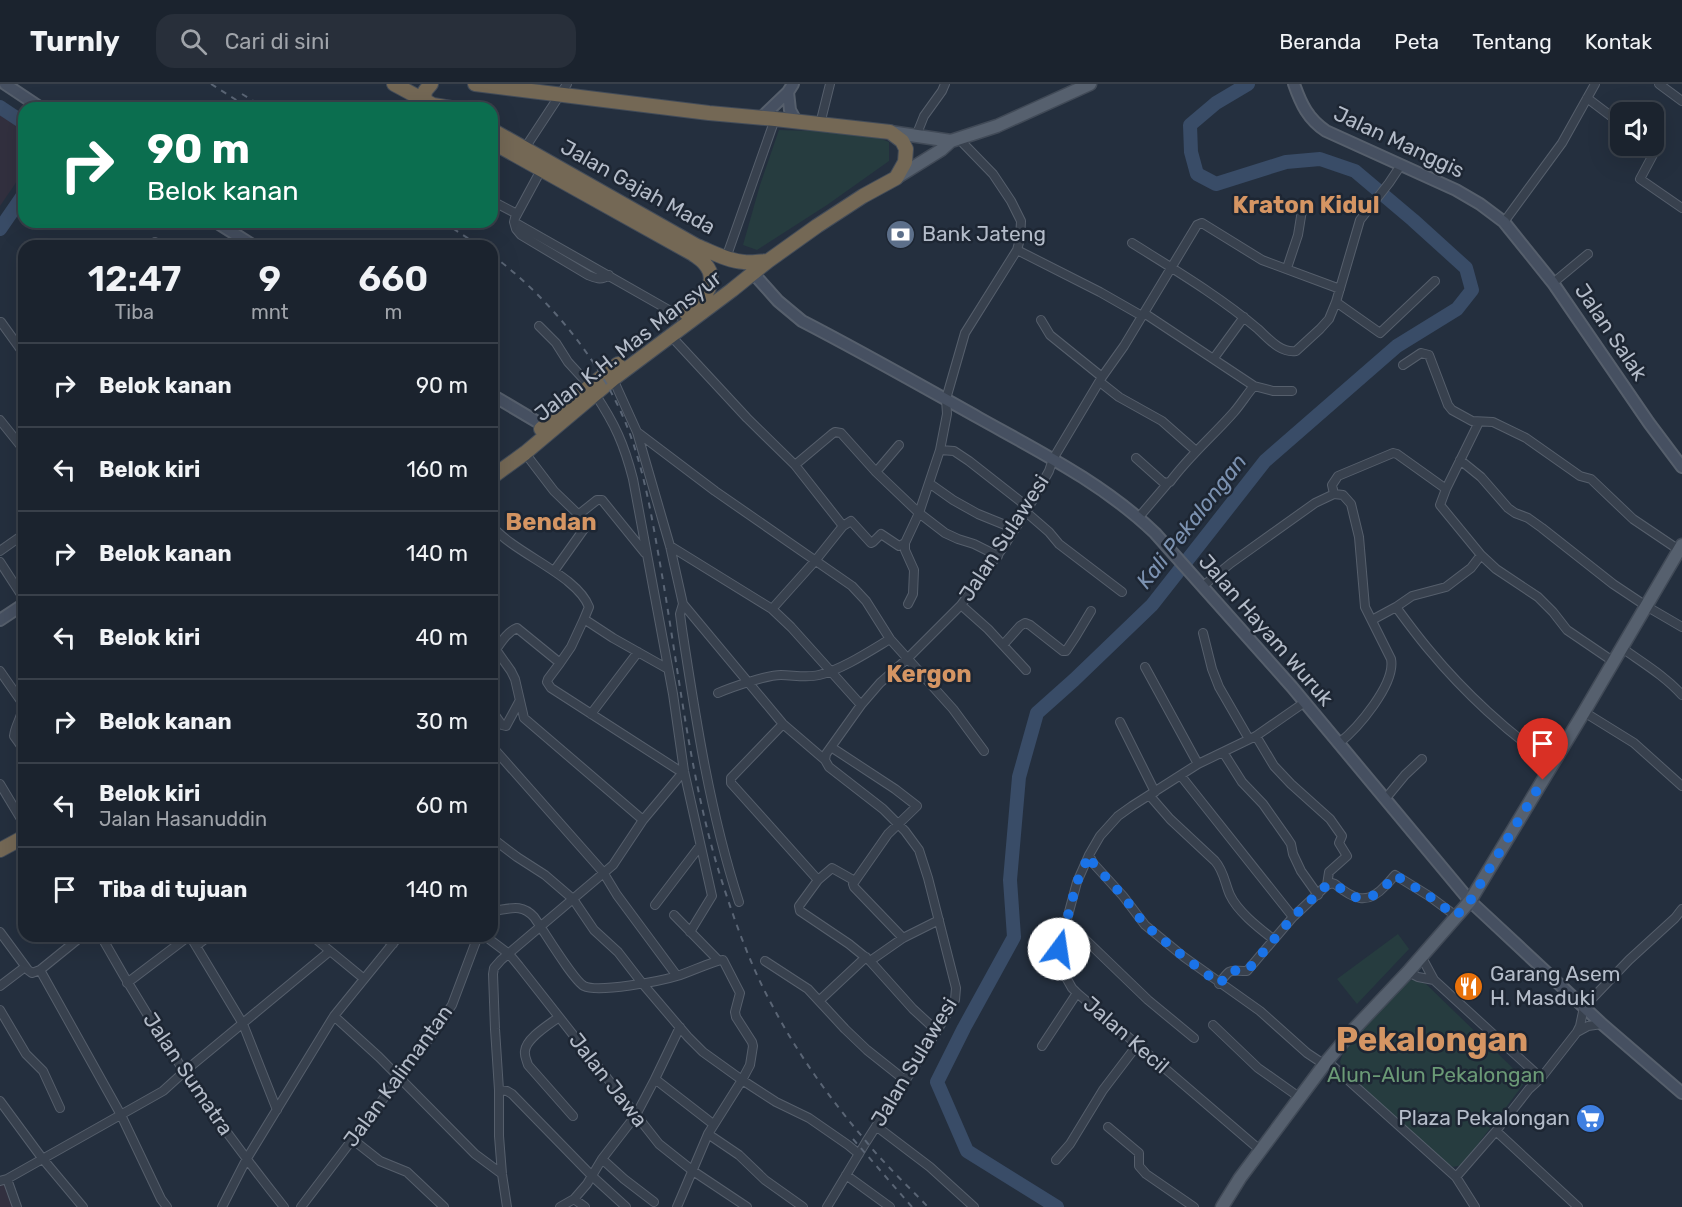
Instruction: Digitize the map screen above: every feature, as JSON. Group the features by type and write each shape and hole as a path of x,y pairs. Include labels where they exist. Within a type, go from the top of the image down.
{"highway":[{"path":"394,84 427,102"},
{"path":"430,102 425,91 431,84"},
{"path":"475,84 563,90 709,113 890,132 902,141 906,149 905,162 896,178"},
{"name":"Jalan Gajah Mada","path":"498,133 674,238 726,258 743,262 768,261"},
{"path":"498,145 674,238"},
{"name":"Jalan K.H. Mas Mansyur","path":"592,390 613,379 817,226 863,195 896,178"},
{"name":"Jalan K.H. Mas Mansyur","path":"512,462 592,390 701,301 711,282 709,270 705,263 674,238"},
{"name":"Jalan K.H. Mas Mansyur","path":"498,472 525,453 548,428"},
{"path":"0,850 18,840"}],"main road":[{"path":"896,178 955,140 997,126 1090,84"},
{"path":"890,132 955,140"},
{"path":"1222,1207 1260,1150 1326,1063 1470,901 1614,662 1680,547"}],"street":[{"path":"5,84 32,102"},
{"path":"820,124 830,84"},
{"path":"916,136 924,116 945,84"},
{"name":"Jalan Manggis","path":"1294,84 1307,115 1326,131 1456,190 1504,222"},
{"path":"1504,222 1562,143 1595,84"},
{"path":"1659,84 1682,101"},
{"path":"726,258 768,118 790,88"},
{"path":"790,88 790,110 796,121"},
{"path":"525,148 563,90"},
{"path":"1587,98 1610,115"},
{"path":"908,604 913,594 914,570 905,550 906,538 919,513 940,450 947,414 946,399 965,333 1017,250 1020,239 1021,221 1011,201 993,174 955,140"},
{"path":"1652,156 1640,179 1682,208"},
{"path":"1132,243 1210,292 1282,349 1293,352 1299,350 1329,319 1359,224 1401,165"},
{"path":"516,218 541,170"},
{"path":"1303,204 1298,235 1287,268 1340,289"},
{"path":"498,205 681,317"},
{"name":"Jalan Salak","path":"1504,222 1553,283 1682,467"},
{"name":"Jalan Sulawesi","path":"827,1207 937,1031 955,1000 957,988 919,850 898,823 883,809 829,767 825,756 861,705 880,683 961,605 998,556 1027,510 1049,471 1053,459 1195,227 1202,224 1250,254 1287,268"},
{"path":"226,228 244,240"},
{"path":"1017,250 1143,314 1254,386 1273,391 1292,391"},
{"path":"1553,283 1588,254"},
{"name":"Jalan Hayam Wuruk","path":"753,273 778,301 802,321 1053,459 1104,491 1139,517 1305,702 1470,901 1602,1024 1681,1092"},
{"path":"1336,302 1380,333 1435,281"},
{"path":"1214,358 1244,317"},
{"path":"1041,320 1050,335 1119,397 1162,421 1196,451"},
{"path":"1,322 18,346"},
{"path":"539,326 556,343 608,413 627,456 668,669 684,772 712,896 690,932"},
{"path":"671,336 747,418 795,465 843,526"},
{"path":"1403,365 1421,353 1429,355 1450,408 1472,421 1493,422 1526,438 1580,476 1591,479 1633,519 1680,547"},
{"path":"613,379 637,432 670,546 683,604 682,628 705,771 726,862 739,902"},
{"path":"1139,517 1196,451 1236,410 1254,386"},
{"path":"498,399 548,428"},
{"path":"1479,422 1446,489 1440,503 1441,506 1481,555 1496,569 1538,597 1567,630 1614,662"},
{"path":"1,425 18,443"},
{"path":"637,432 715,491 852,586 877,617 890,639 953,709 984,752"},
{"path":"795,465 836,432 841,433 876,472 919,513 945,533 998,556"},
{"path":"876,472 899,445"},
{"path":"940,450 954,452 969,461 1027,510 1059,544 1122,592"},
{"path":"525,453 554,491 585,523 584,528 554,572"},
{"path":"1334,494 1332,484 1338,476 1393,453 1446,489"},
{"path":"1136,458 1164,483 1168,483"},
{"path":"1460,460 1481,477 1508,508 1542,528 1613,584 1682,627"},
{"path":"929,483 978,514 1015,529"},
{"path":"1201,585 1315,503 1334,494 1343,495 1351,504 1359,537 1365,607 1392,664 1384,688 1369,712 1339,743"},
{"path":"578,515 597,500 602,500 646,555"},
{"path":"772,609 843,526 851,522 871,543 881,534 899,546 905,543"},
{"path":"498,533 575,588 587,602 588,610 571,647 548,679 550,688 684,772"},
{"path":"0,551 18,538"},
{"path":"670,546 772,609 861,705"},
{"path":"1372,620 1412,596 1446,587 1471,568 1481,555"},
{"path":"0,562 18,590"},
{"path":"683,604 783,724 825,760"},
{"path":"961,605 988,629 1026,670"},
{"path":"1396,607 1430,652 1459,683 1519,739 1552,763"},
{"path":"0,620 18,608"},
{"path":"1003,645 1025,623 1066,651 1091,611"},
{"path":"584,619 668,669"},
{"path":"498,645 517,628 560,663"},
{"path":"1203,633 1219,687 1252,737 1274,765 1291,784 1330,819 1342,836 1339,843 1347,856 1329,872 1327,885 1293,917 1247,971 1233,969 1227,973 1220,984"},
{"path":"718,693 734,686 778,675 815,676 863,656 890,639"},
{"path":"1622,648 1674,686 1682,695"},
{"path":"591,714 638,652"},
{"path":"498,656 511,670 524,718 643,820"},
{"path":"1145,667 1198,764"},
{"path":"0,671 18,698"},
{"path":"498,719 506,726 519,702"},
{"name":"Jalan Kecil","path":"1260,1150 1077,993 1067,980 1059,963 1059,949 1077,882 1100,836 1118,816 1198,764 1252,737 1305,702"},
{"path":"1584,712 1634,743 1682,786"},
{"path":"18,722 14,736 18,742"},
{"path":"1120,722 1152,794 1170,819 1220,866 1232,898 1254,923 1274,939"},
{"path":"783,724 730,779 818,880"},
{"path":"831,747 917,806 888,834 855,881 854,887 903,939"},
{"path":"1223,752 1242,782 1263,804 1291,844 1300,871 1318,895"},
{"path":"498,753 603,872 617,895 677,976"},
{"path":"1386,798 1422,759"},
{"path":"507,1207 499,1136 493,974 497,963 617,861 643,820 684,772"},
{"path":"1181,776 1293,917"},
{"path":"0,784 18,814"},
{"path":"498,843 545,875 573,899 594,930 618,952 703,1052 776,1102 809,1118 859,1154"},
{"path":"655,905 700,846"},
{"path":"1089,855 1093,863 1145,925 1220,984 1260,1011 1307,1053 1326,1063 1456,1176 1474,1207"},
{"path":"855,881 832,868 818,880 798,906 800,911 868,959 913,1009 937,1031"},
{"path":"1327,885 1335,884 1352,897 1368,898 1384,887 1395,875 1456,916"},
{"path":"498,910 520,908 529,912 572,974 583,986 597,988 661,981 699,969 718,960"},
{"path":"1456,1176 1529,1089 1541,1078 1577,1032 1584,1007 1682,909"},
{"path":"674,915 718,960 724,962 740,993 735,1012 736,1017 753,1044 750,1065 713,1124 677,1207"},
{"path":"820,1000 868,959 939,920"},
{"path":"1066,921 1148,1000 1194,1038"},
{"path":"0,932 32,973 40,970 75,942"},
{"name":"Jalan Sumatra","path":"104,942 185,1071 246,1160 284,1207"},
{"path":"128,983 182,942"},
{"path":"194,942 243,1024 277,1110"},
{"path":"196,946 201,942"},
{"path":"319,942 363,978"},
{"path":"222,1207 246,1160 334,1016 393,944 390,942"},
{"name":"Jalan Kalimantan","path":"301,1207 452,1005 476,942"},
{"name":"Jalan Jawa","path":"493,942 509,954 659,1144 693,1171 747,1207"},
{"path":"17,1207 3,1180 163,1091 330,951"},
{"path":"1421,956 1434,980 1541,1078"},
{"path":"765,961 808,989 867,1050 906,1081"},
{"path":"0,986 26,967"},
{"path":"40,970 122,1115 161,1199 167,1207"},
{"path":"1408,972 1418,977 1434,980"},
{"path":"1042,1046 1077,993"},
{"path":"0,1010 26,1054 43,1071 60,1108"},
{"path":"334,1016 399,1077 475,1154 502,1174"},
{"path":"559,1017 533,1038 527,1045 525,1056 528,1065 573,1116"},
{"path":"1577,1032 1587,1026 1602,1024"},
{"path":"1213,1025 1258,1068 1299,1097"},
{"path":"560,1207 574,1199 636,1115 680,1027"},
{"path":"1056,1160 1070,1144 1090,1110 1138,1044"},
{"path":"655,1079 713,1124"},
{"path":"499,1090 512,1094 591,1176 626,1207"},
{"path":"0,1101 82,1207"},
{"path":"876,1126 930,1167 974,1207"},
{"path":"1108,1127 1138,1153 1139,1166 1146,1174 1194,1207"},
{"path":"1496,1131 1578,1207"},
{"path":"708,1134 739,1155 765,1180 803,1207"},
{"path":"352,1139 380,1161 407,1172 444,1207"},
{"path":"602,1159 654,1202"},
{"path":"846,1175 890,1207"},
{"path":"574,1199 585,1207"}],"shaded area":[{"path":"0,112 18,124 18,180 0,206"},
{"path":"4,1184 12,1207 0,1207 0,1185"}],"green space":[{"path":"779,130 871,135 889,142 889,161 827,205 757,250 743,245"},
{"path":"1398,934 1409,949 1357,1004 1337,979"},
{"name":"Alun-Alun Pekalongan","path":"1414,980 1426,984 1520,1075 1523,1085 1462,1165 1453,1167 1439,1158 1344,1070 1340,1062 1344,1050 1405,981"}],"waterway":[{"name":"Kali Pekalongan","path":"1057,1207 967,1151 937,1082 1014,937 1010,880 1019,777 1037,713 1152,605 1265,461 1397,346 1457,309 1472,290 1466,268 1355,171 1320,159 1286,162 1216,184 1197,174 1191,152 1190,125 1216,103 1248,84"},
{"path":"0,107 18,119"},
{"path":"0,229 18,203"}],"railway":[{"path":"211,84 240,102"},
{"path":"242,94 255,102"},
{"path":"452,228 471,240"},
{"path":"498,260 535,292 575,337 607,386 621,411 631,437 651,512 699,795 719,872 757,975 793,1042 827,1092 872,1149 928,1207"},
{"path":"853,1139 912,1207"}],"place":[{"name":"Bank Jateng","path":"901,234"},
{"name":"Garang Asem H. Masduki","path":"1469,986"},
{"name":"Plaza Pekalongan","path":"1591,1118"}],"district":[{"name":"Kraton Kidul","path":"1306,205"},
{"name":"Bendan","path":"551,522"},
{"name":"Kergon","path":"929,674"},
{"name":"Pekalongan","path":"1432,1039"}],"route":[{"path":"1059,949 1077,882 1089,855 1093,863 1145,925 1220,984 1227,973 1233,969 1247,971 1293,917 1332,883 1352,897 1368,898 1384,887 1395,875 1440,903 1456,916 1470,901 1543,780"}]}
